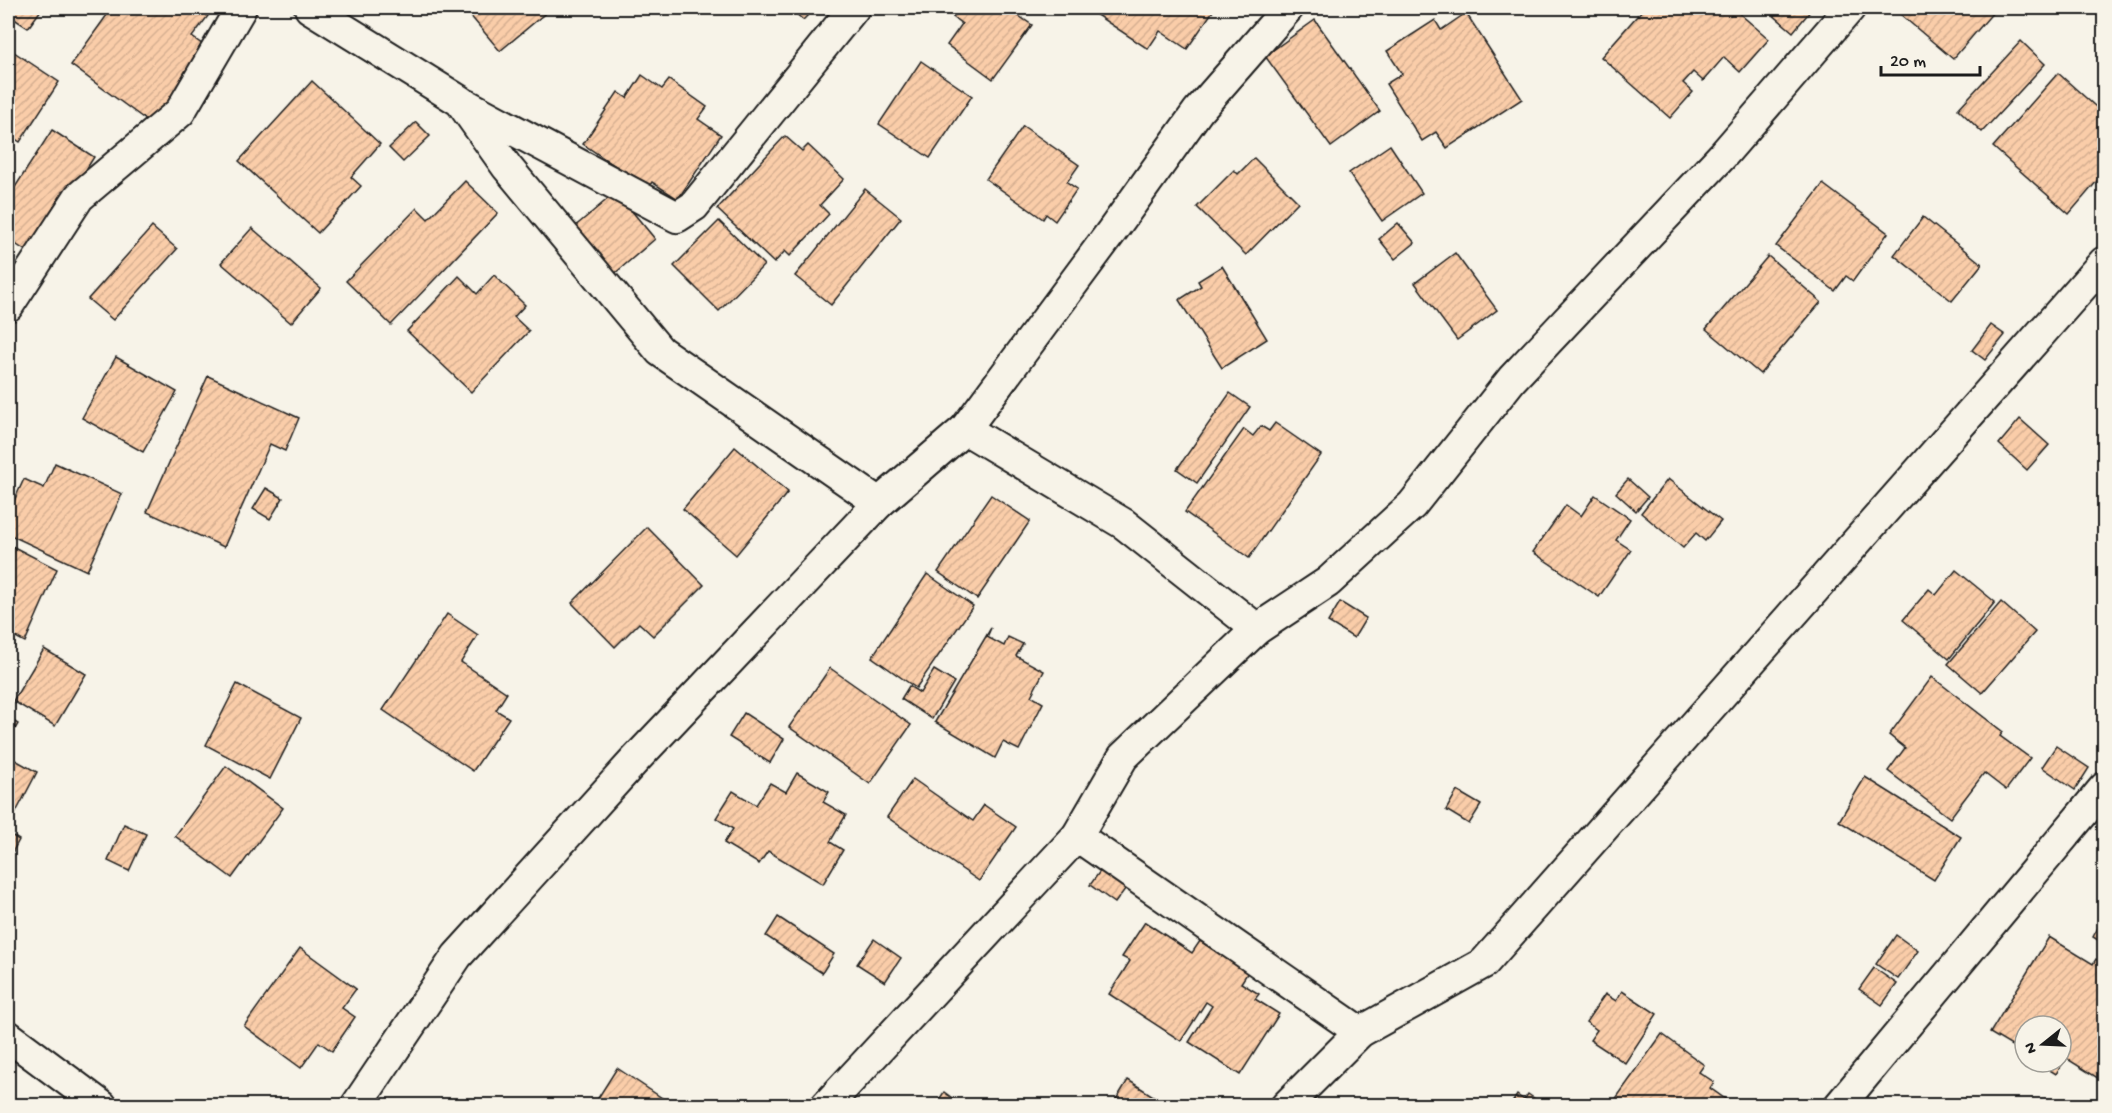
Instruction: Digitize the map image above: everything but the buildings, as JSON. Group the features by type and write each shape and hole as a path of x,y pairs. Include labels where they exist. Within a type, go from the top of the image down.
{"street":[{"path":"8,306 79,197 180,112 241,8"},
{"path":"310,8 460,101 677,217 693,206 854,8"},
{"path":"356,1106 457,956 636,759 879,503 965,429 1105,241 1198,111 1288,8"},
{"path":"826,1106 1077,836 1123,757 1257,629 1328,582 1412,505 1512,379 1723,155 1850,8"},
{"path":"460,101 507,167 660,351 879,503"},
{"path":"1286,1106 1360,1032 1484,963 2104,262"},
{"path":"965,429 1124,524 1257,629"},
{"path":"1839,1106 2104,788"},
{"path":"1077,836 1360,1032"},
{"path":"8,1036 102,1106"}]}
